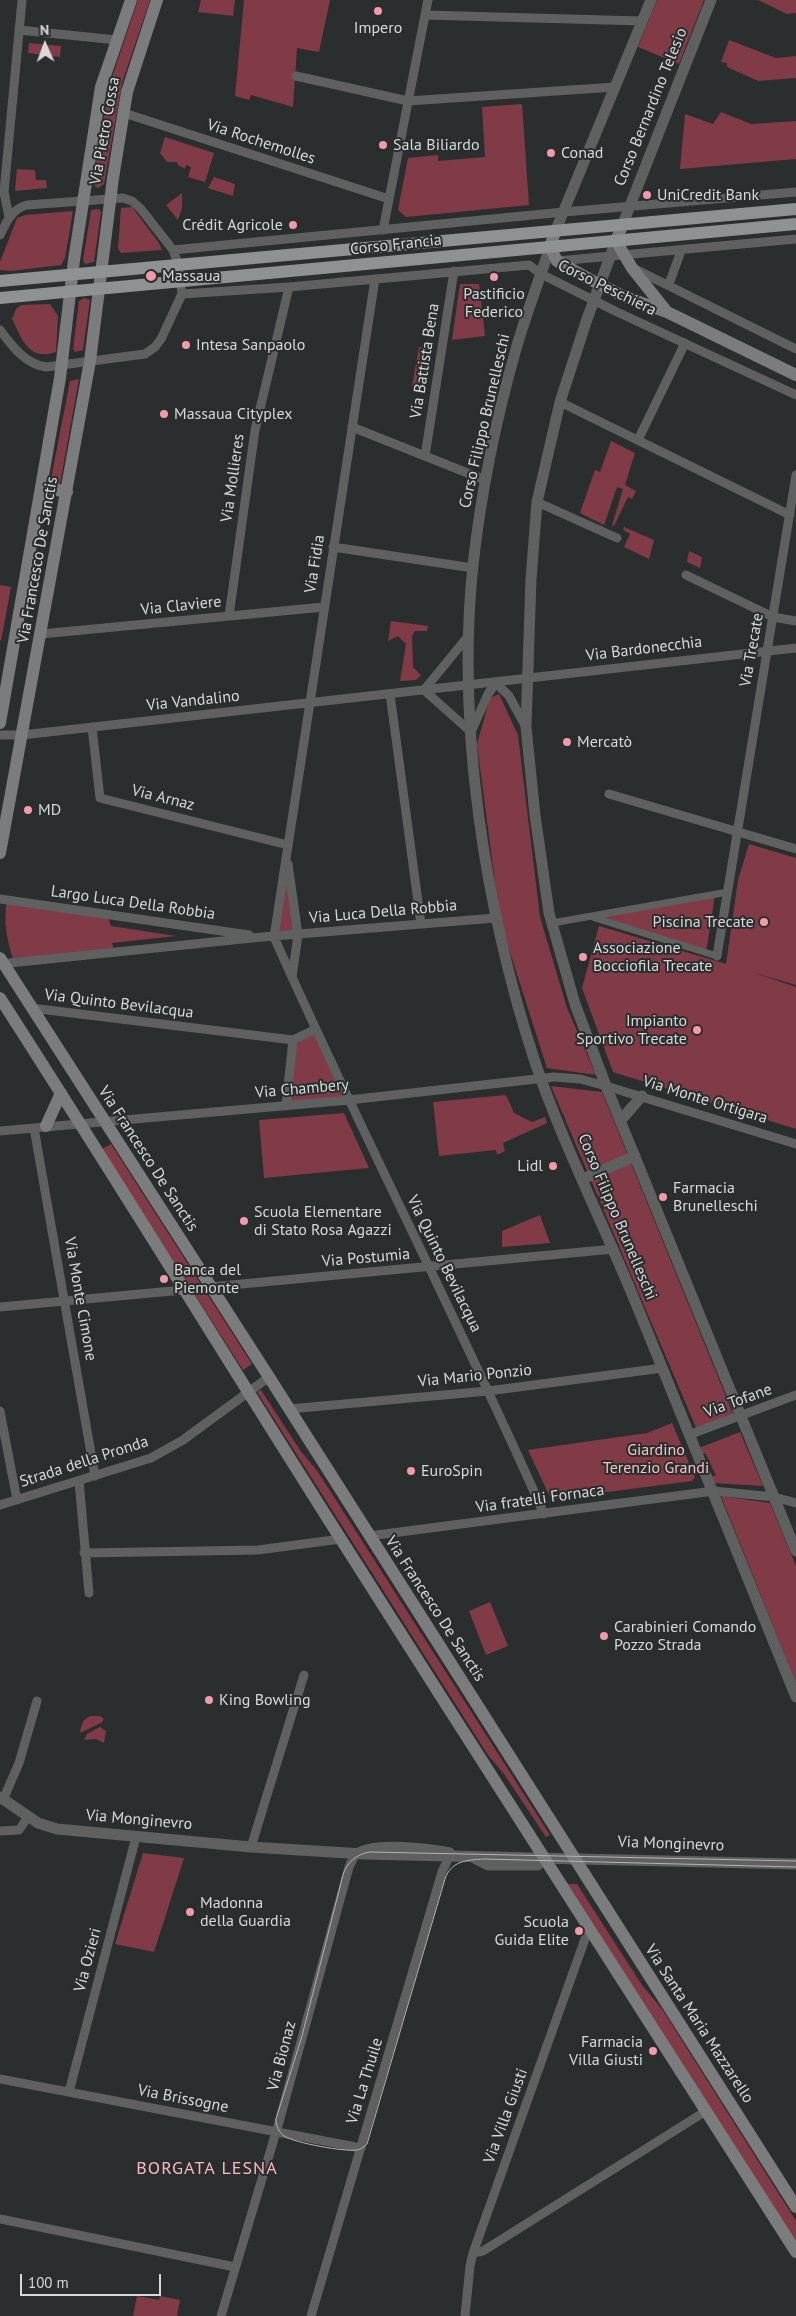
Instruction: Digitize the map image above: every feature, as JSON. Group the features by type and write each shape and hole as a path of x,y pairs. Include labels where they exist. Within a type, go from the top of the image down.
{"main road":[{"name":"Via Pietro Cossa","path":"73,274 101,87 131,0"},
{"name":"Via Pietro Cossa","path":"102,272 110,198 132,72 157,0"},
{"name":"Corso Francia","path":"1,280 796,210"},
{"name":"Corso Francia","path":"0,298 100,289 181,288 550,247 796,224"},
{"path":"616,241 622,226"},
{"name":"Corso Peschiera","path":"555,232 550,247 557,261 625,296 667,312 796,375"},
{"name":"Corso Peschiera","path":"616,241 632,268 667,312"},
{"name":"Via Francesco De Sanctis","path":"0,853 90,362 102,272"},
{"name":"Via Francesco De Sanctis","path":"0,724 62,364 73,274"},
{"path":"42,487 67,492"},
{"name":"Via Francesco De Sanctis","path":"1,962 269,1377 574,1858"},
{"path":"0,998 81,1123 183,1290 341,1539 796,2252"},
{"path":"40,1127 61,1093"},
{"name":"Via Santa Maria Mazzarello","path":"574,1858 796,2207"}],"street":[{"path":"9,217 4,192 22,0"},
{"path":"383,230 428,0"},
{"path":"555,232 651,0"},
{"name":"Corso Bernardino Telesio","path":"622,226 711,0"},
{"path":"425,15 642,21"},
{"path":"19,30 117,40"},
{"path":"296,76 408,101 615,87"},
{"name":"Via Rochemolles","path":"124,113 389,199"},
{"name":"Corso Francia","path":"173,250 564,212 796,192"},
{"path":"0,235 9,217 18,207 123,198 132,201 141,209 173,250 178,264 181,288 161,339 154,348 145,354 46,367 28,362 0,330"},
{"path":"557,261 610,258 796,240"},
{"path":"616,241 560,402 537,502 531,579 526,727 535,815 552,923 575,1004 620,1121 796,1551"},
{"name":"Corso Filippo Brunelleschi","path":"550,247 516,349 485,480 473,568 469,686 471,732 482,844 495,918 541,1078 691,1434 796,1697"},
{"path":"178,264 198,249"},
{"name":"Corso Peschiera","path":"670,284 681,251"},
{"name":"Corso Peschiera","path":"516,265 529,264 541,274 594,301 796,395"},
{"name":"Corso Francia","path":"181,288 289,287 516,265"},
{"name":"Corso Peschiera","path":"632,268 670,284 796,349"},
{"name":"Via Battista Bena","path":"425,456 454,271"},
{"name":"Via Fidia","path":"274,936 375,279"},
{"name":"Via Mollieres","path":"229,616 255,430 289,287"},
{"path":"638,440 684,343"},
{"path":"560,402 790,515"},
{"path":"352,427 485,480"},
{"name":"Via Trecate","path":"717,956 796,475"},
{"path":"537,502 617,538"},
{"path":"333,547 473,568"},
{"path":"686,575 773,617 796,621"},
{"name":"Via Claviere","path":"41,634 324,607"},
{"path":"470,635 424,690 471,732"},
{"name":"Via Bardonecchia","path":"496,683 766,650 794,650"},
{"path":"496,683 508,696 526,727"},
{"name":"Corso Filippo Brunelleschi","path":"471,732 488,694 496,683"},
{"name":"Via Vandalino","path":"0,735 22,735 496,683"},
{"path":"390,694 421,924"},
{"name":"Via Arnaz","path":"92,727 100,798 287,850"},
{"path":"609,794 796,849"},
{"name":"Via Fidia","path":"287,850 298,935"},
{"path":"552,923 728,892"},
{"name":"Largo Luca Della Robbia","path":"0,899 262,937"},
{"path":"592,917 717,956"},
{"name":"Via Luca Della Robbia","path":"274,936 495,918"},
{"path":"292,977 298,935"},
{"name":"Largo Luca Della Robbia","path":"1,962 274,936"},
{"name":"Via Quinto Bevilacqua","path":"274,936 544,1514"},
{"name":"Via Quinto Bevilacqua","path":"31,1008 292,1040"},
{"path":"286,1105 292,1040 316,1029"},
{"name":"Via Chambery","path":"0,1131 349,1100 541,1078 580,1079 606,1086"},
{"name":"Via Monte Ortigara","path":"606,1086 796,1144"},
{"path":"620,1121 642,1096"},
{"name":"Via Monte Cimone","path":"40,1127 65,1301 95,1476"},
{"path":"583,1179 635,1156"},
{"name":"Via Postumia","path":"210,1287 429,1268 614,1249"},
{"path":"0,1307 183,1290"},
{"name":"Via Mario Ponzio","path":"289,1409 488,1391 663,1368"},
{"path":"249,1392 269,1377"},
{"name":"Strada della Pronda","path":"0,1505 151,1458 183,1440 249,1392"},
{"name":"Via Tofane","path":"691,1434 796,1395"},
{"path":"0,1411 17,1500"},
{"path":"78,1481 89,1593"},
{"name":"Via fratelli Fornaca","path":"369,1536 714,1491 774,1497 796,1503"},
{"path":"84,1553 258,1550 341,1539"},
{"path":"250,1847 304,1675"},
{"name":"Via Monginevro","path":"36,1702 19,1763 2,1799 38,1823 57,1829 250,1847 357,1854 796,1864"},
{"path":"0,1831 19,1830 28,1817"},
{"name":"Via Ozieri","path":"69,2092 136,1837"},
{"name":"Via Monginevro","path":"357,1854 371,1848 389,1847 431,1848 467,1856"},
{"name":"Via Bionaz","path":"220,2316 276,2132 349,1866 357,1854"},
{"name":"Via La Thuile","path":"310,2316 442,1872 450,1855"},
{"name":"Via Villa Giusti","path":"465,2316 473,2253 585,1938 590,1930"},
{"name":"Via Brissogne","path":"0,2078 361,2148"},
{"path":"473,2253 483,2250 706,2111"},
{"path":"0,2219 235,2267"}],"green space":[{"path":"138,0 150,0 122,83 104,184 98,188 93,180 109,86"},
{"path":"201,0 235,0 233,16 198,12"},
{"path":"244,0 330,0 319,52 297,48 293,107 251,95 249,100 235,96"},
{"path":"657,0 704,0 679,64 638,47"},
{"path":"758,0 796,0 796,13 787,14"},
{"path":"729,40 776,58 796,56 796,78 758,81 727,67 727,63 721,62"},
{"path":"29,43 61,46 60,57 28,53"},
{"path":"522,104 529,205 406,217 398,210 408,158 438,155 438,161 485,157 482,107"},
{"path":"721,112 751,124 796,121 796,159 680,169 685,114 713,124"},
{"path":"165,137 214,153 205,182 188,177 191,167 186,165 185,169 178,165 177,162 167,162 160,153"},
{"path":"17,169 35,170 36,180 46,180 47,188 15,191"},
{"path":"214,177 235,184 233,196 208,188"},
{"path":"182,193 182,208 178,220 166,205"},
{"path":"132,207 159,243 162,250 121,253 118,249 121,208"},
{"path":"99,209 101,212 94,262 85,264 83,261 91,210"},
{"path":"73,211 65,258 61,265 12,271 0,270 0,262 17,218 25,215"},
{"path":"460,284 479,284 485,336 452,340"},
{"path":"84,298 90,300 83,350 75,352 73,349 79,301"},
{"path":"50,304 58,316 56,352 39,354 27,346 12,319 16,309 21,305"},
{"path":"419,347 431,349 426,388 412,386"},
{"path":"79,379 60,484 57,487 51,483 51,479 70,381"},
{"path":"611,441 635,453 625,485 636,491 632,499 628,497 614,526 612,525 623,489 617,487 604,525 580,513 595,470 600,472"},
{"path":"624,527 654,540 649,559 624,547 630,534 623,530"},
{"path":"689,551 702,557 700,568 687,562"},
{"path":"0,585 11,587 1,641 0,640"},
{"path":"391,621 428,626 427,631 415,631 412,636 413,667 421,675 416,680 400,681 406,644 398,636 388,641"},
{"path":"499,694 518,735 540,917 567,1008 596,1075 547,1068 500,921 477,744 490,698"},
{"name":"Impianto Sportivo Trecate","path":"749,844 796,858 796,985 752,972 796,987 796,1129 613,1072 582,988 599,926 726,964 738,880"},
{"path":"282,884 291,884 298,935 274,937"},
{"path":"715,895 706,953 592,919"},
{"path":"7,900 107,914 111,926 176,936 112,943 115,952 14,962 6,931"},
{"path":"316,1029 349,1100 286,1105 293,1040"},
{"path":"551,1086 602,1092 733,1414 697,1430"},
{"path":"506,1095 514,1113 532,1122 545,1117 547,1123 503,1143 505,1151 497,1155 496,1150 439,1156 433,1102"},
{"path":"344,1113 369,1168 264,1178 259,1120"},
{"path":"111,1144 252,1364 243,1370 102,1149"},
{"path":"540,1215 550,1243 502,1247 502,1231"},
{"path":"261,1390 300,1450 318,1472 550,1835 546,1837 504,1774 488,1755 257,1392"},
{"name":"Giardino Terenzio Grandi","path":"672,1423 695,1477 692,1481 554,1499 550,1497 528,1450 647,1433"},
{"path":"740,1432 763,1486 714,1483 710,1476 716,1476 706,1454 701,1453 699,1448"},
{"path":"721,1496 770,1503 796,1566 796,1683"},
{"path":"490,1602 508,1646 486,1655 469,1611"},
{"path":"91,1716 100,1716 104,1719 101,1723 80,1733 83,1722"},
{"path":"100,1727 106,1731 104,1743 96,1739 84,1740 87,1734"},
{"path":"143,1853 184,1858 154,1952 115,1944"},
{"path":"568,1884 577,1884 642,1985 662,2009 796,2221 796,2242"},
{"path":"137,2296 159,2300 160,2296 180,2300 177,2316 133,2316"}],"tram line":[{"path":"796,1861 370,1852 353,1859 343,1875 302,2036 276,2119 278,2129 284,2136 290,2139 342,2150 357,2150 367,2144 445,1879 451,1868 455,1865 465,1861 484,1859 796,1867"}],"place":[{"name":"Impero","path":"378,11"},
{"name":"Sala Biliardo","path":"383,145"},
{"name":"Conad","path":"551,153"},
{"name":"UniCredit Bank","path":"647,195"},
{"name":"Crédit Agricole","path":"293,225"},
{"name":"Massaua","path":"151,276"},
{"name":"Pastificio Federico","path":"494,277"},
{"name":"Intesa Sanpaolo","path":"186,345"},
{"name":"Massaua Cityplex","path":"164,414"},
{"name":"Mercatò","path":"567,742"},
{"name":"MD","path":"28,810"},
{"name":"Piscina Trecate","path":"764,922"},
{"name":"Associazione Bocciofila Trecate","path":"583,957"},
{"name":"Impianto Sportivo Trecate","path":"697,1030"},
{"name":"Lidl","path":"553,1166"},
{"name":"Farmacia Brunelleschi","path":"663,1197"},
{"name":"Scuola Elementare di Stato Rosa Agazzi","path":"244,1221"},
{"name":"Banca del Piemonte","path":"164,1279"},
{"name":"EuroSpin","path":"411,1471"},
{"name":"Carabinieri Comando Pozzo Strada","path":"604,1636"},
{"name":"King Bowling","path":"209,1700"},
{"name":"Madonna della Guardia","path":"190,1912"},
{"name":"Scuola Guida Elite","path":"579,1931"},
{"name":"Farmacia Villa Giusti","path":"653,2051"}],"district":[{"name":"BORGATA LESNA","path":"207,2169"}]}
